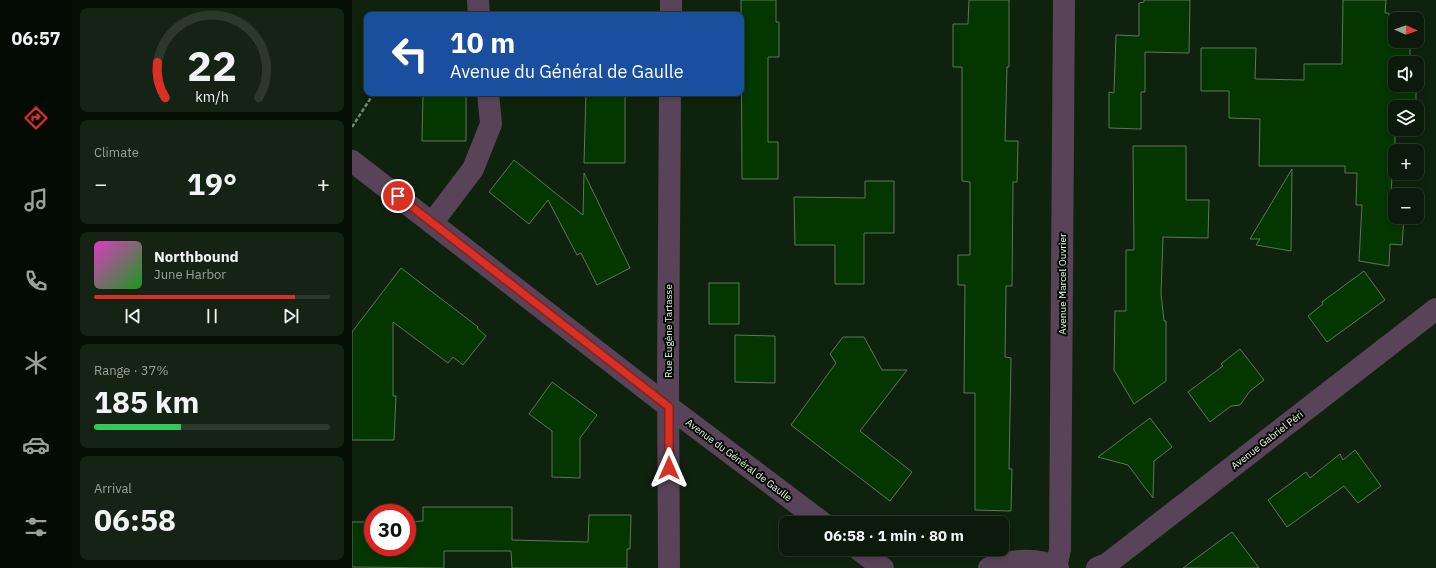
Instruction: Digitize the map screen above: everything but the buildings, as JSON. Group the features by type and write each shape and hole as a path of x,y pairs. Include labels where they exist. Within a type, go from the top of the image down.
{"street":[{"path":"478,0 479,12"},
{"path":"671,0 671,12"},
{"name":"Avenue Marcel Ouvrier","path":"1057,567 1060,550 1064,0"},
{"path":"432,223 473,169 491,124 488,96"},
{"name":"Rue Eugène Tartasse","path":"669,568 670,96"},
{"name":"Avenue du Général de Gaulle","path":"352,161 669,407 814,516"},
{"name":"Avenue Gabriel Péri","path":"1097,568 1107,564 1436,309"},
{"path":"867,556 883,568"},
{"path":"988,568 1005,562 1030,560 1057,567"}],"path":[{"path":"352,127 372,96"}],"route":[{"path":"398,196 669,407 669,468"}]}
